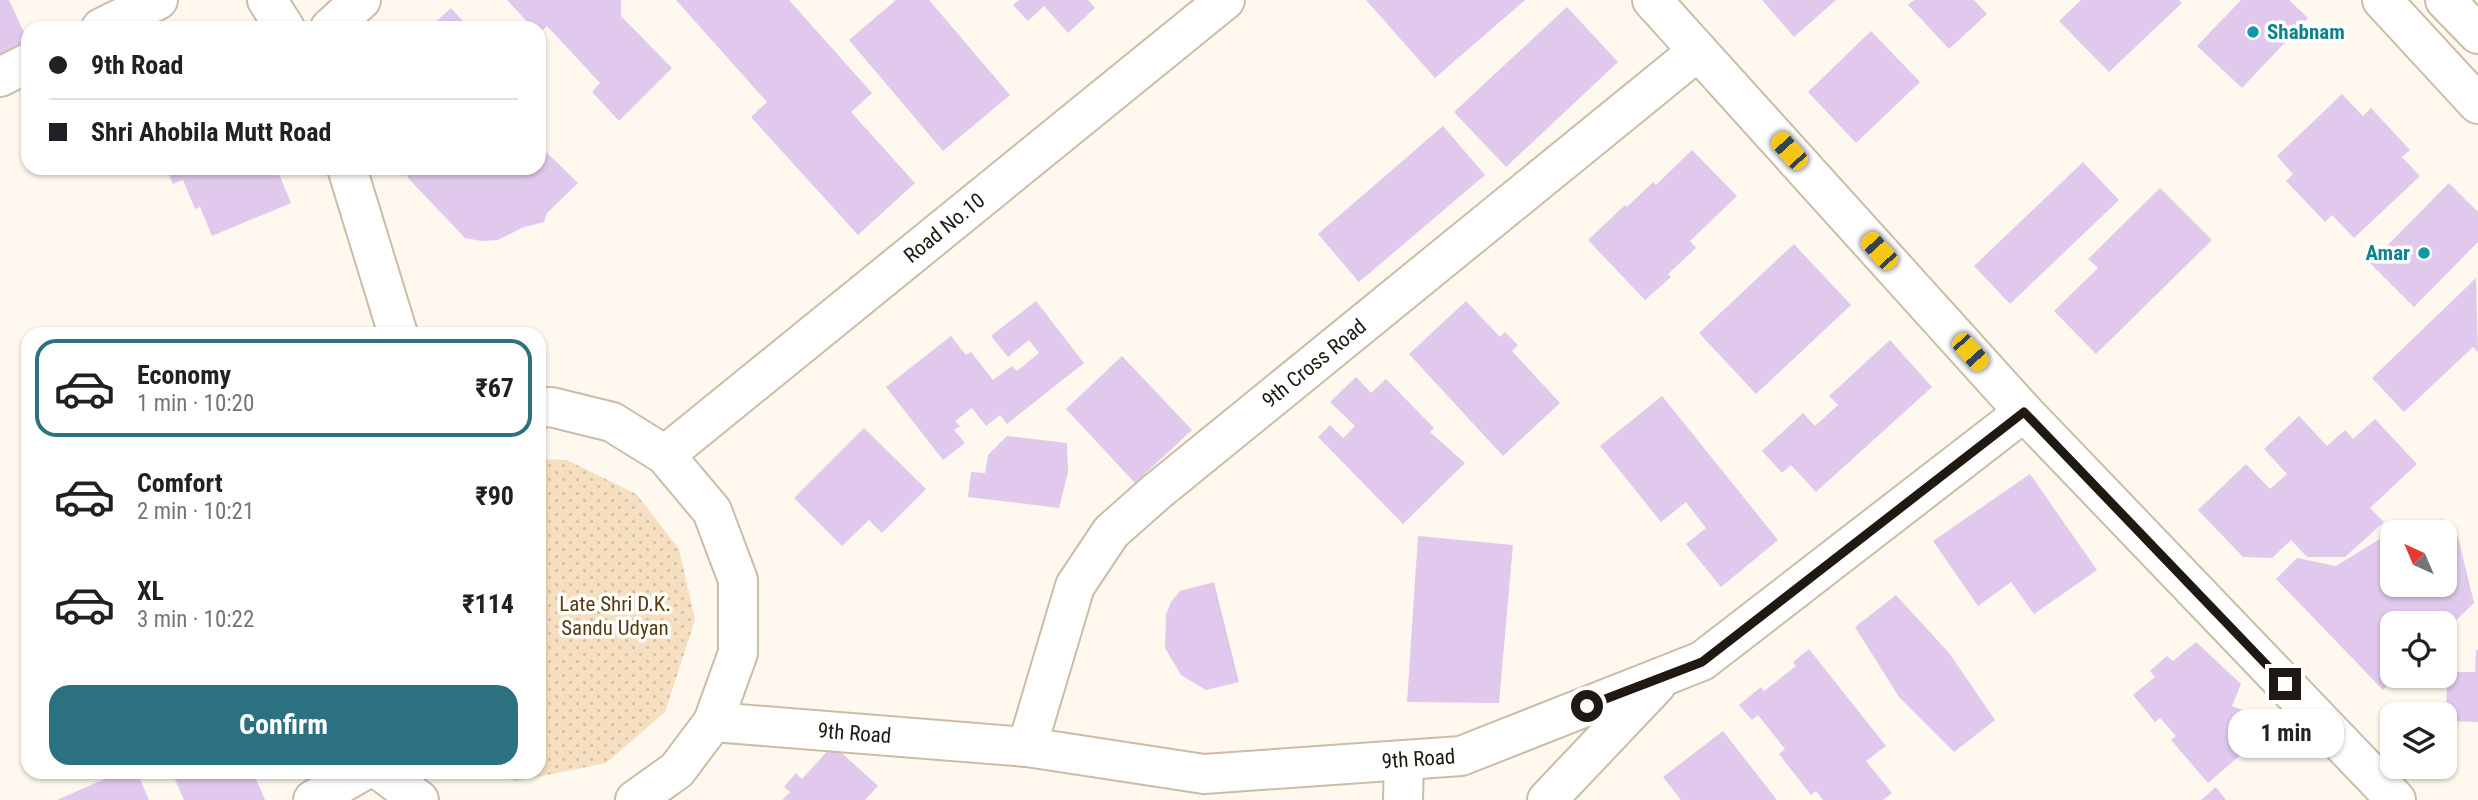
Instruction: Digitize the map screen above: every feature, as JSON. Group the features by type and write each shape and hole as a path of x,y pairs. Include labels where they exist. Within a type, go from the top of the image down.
{"street":[{"path":"116,21 159,0"},
{"path":"267,0 280,21"},
{"path":"338,21 361,0"},
{"name":"Road No.10","path":"666,455 1225,0"},
{"path":"1652,0 2024,412 2396,800"},
{"path":"2382,0 2478,104"},
{"name":"9th Cross Road","path":"1027,747 1075,586 1111,532 1155,493 1698,51"},
{"path":"0,77 21,66"},
{"path":"349,175 396,327"},
{"path":"546,407 612,422 666,455 712,511 738,580 738,653 713,722 677,770 635,800"},
{"name":"9th Road","path":"713,722 1027,747 1213,787 1404,760 1461,756 1702,662 2024,412"},
{"path":"1546,800 1663,677"},
{"path":"1403,800 1404,760"},
{"path":"313,800 349,779"},
{"path":"392,779 419,800"}],"green space":[{"name":"Late Shri D.K. Sandu Udyan","path":"546,459 567,460 636,494 679,549 695,620 665,712 606,763 546,775"}],"building":[{"path":"0,0 9,0 21,26 21,50 0,59"},
{"path":"507,0 621,0 621,16 672,68 619,121 592,92 600,83 546,27 546,21 526,21"},
{"path":"676,0 789,0 872,93 851,112 915,183 858,235 751,117 767,102"},
{"path":"896,0 929,0 1010,95 943,151 849,40"},
{"path":"1019,0 1088,0 1095,8 1068,33 1044,6 1028,21 1013,5"},
{"path":"1366,0 1525,0 1435,78"},
{"path":"1762,0 1836,0 1794,37"},
{"path":"1914,0 1974,0 1987,14 1949,49 1908,5"},
{"path":"2081,0 2179,0 2182,3 2109,72 2059,21"},
{"name":"Shabnam","path":"2241,0 2289,0 2308,18 2242,88 2197,46"},
{"path":"1567,7 1618,62 1506,167 1454,112"},
{"path":"451,8 463,21 437,21"},
{"path":"1871,31 1920,82 1856,143 1808,92"},
{"path":"2342,94 2363,116 2371,108 2410,150 2402,157 2420,176 2354,238 2332,215 2325,222 2286,181 2293,174 2277,156"},
{"path":"1443,126 1485,175 1359,282 1318,234"},
{"path":"1692,150 1737,196 1690,241 1696,248 1668,274 1671,277 1645,300 1588,240 1653,182 1656,185"},
{"path":"546,152 578,183 547,213 544,222 524,227 498,240 481,241 465,238 407,175 546,175"},
{"path":"2083,162 2119,200 2010,304 1974,266"},
{"path":"169,175 279,175 291,203 212,236 200,207 195,209 183,180 173,184"},
{"name":"Amar","path":"2449,183 2478,212 2478,242 2414,307 2370,263"},
{"path":"2160,188 2212,240 2096,354 2054,311 2098,268 2088,259"},
{"path":"1794,244 1851,305 1756,394 1699,333"},
{"path":"2476,278 2478,352 2473,347 2404,412 2372,378"},
{"path":"1036,301 1084,363 1007,424 1000,415 986,426 972,408 955,421 960,426 954,430 965,443 943,460 886,387 951,336 966,355 971,352 993,380 1012,366 1017,371 1039,353 1029,340 1008,357 991,336"},
{"path":"1466,301 1500,337 1505,332 1518,345 1512,351 1560,403 1503,456 1409,354"},
{"path":"1890,340 1932,387 1816,492 1791,465 1782,473 1762,451 1803,413 1815,426 1838,405 1829,396"},
{"path":"1122,356 1192,430 1135,483 1066,409"},
{"path":"1356,377 1371,393 1386,379 1434,428 1430,432 1465,463 1403,524 1318,437 1330,425 1343,438 1355,426 1330,402"},
{"path":"1662,396 1778,540 1721,587 1686,544 1706,528 1686,502 1661,522 1600,446"},
{"path":"2299,416 2327,446 2345,430 2353,439 2375,419 2417,464 2370,508 2382,520 2380,526 2345,557 2307,557 2291,540 2272,558 2243,557 2198,510 2246,464 2270,489 2287,474 2264,449"},
{"path":"864,428 926,489 882,533 869,520 842,546 794,498"},
{"path":"1007,436 1067,443 1068,472 1059,508 968,497 971,472 985,473 988,455"},
{"path":"2030,474 2097,570 2034,614 2011,582 1978,606 1933,541"},
{"path":"1418,536 1513,545 1499,703 1407,702"},
{"path":"2457,536 2474,603 2457,619 2457,611 2380,611 2380,687 2276,579 2297,558 2336,566 2380,539 2380,597 2457,597"},
{"path":"1214,582 1239,682 1206,690 1181,675 1165,648 1166,614 1180,591"},
{"path":"1896,595 1949,653 1995,720 1954,752 1899,697 1855,627"},
{"path":"2196,642 2241,684 2232,706 2251,713 2249,727 2257,741 2208,783 2171,740 2176,736 2160,718 2155,722 2133,695 2155,677 2150,671 2167,656 2173,661"},
{"path":"1809,649 1886,746 1866,761 1892,793 1883,800 1823,800 1816,791 1811,795 1779,754 1785,749 1758,715 1752,720 1739,705 1761,687 1764,691 1796,666 1793,662"},
{"path":"2478,650 2478,722 2457,721 2457,702 2446,702 2447,688 2457,688 2457,672 2475,672"},
{"path":"1723,731 1777,800 1681,800 1663,777"},
{"path":"833,745 878,786 865,800 782,800 790,792 784,787 796,773 802,779"},
{"path":"105,779 140,779 149,800 57,800"},
{"path":"175,779 256,779 265,800 184,800"},
{"path":"2216,787 2226,800 2201,800"}],"place":[{"name":"Shabnam","path":"2253,32"},
{"name":"Amar","path":"2424,253"}],"route":[{"path":"1587,706 1702,662 2024,412 2285,684"}]}
